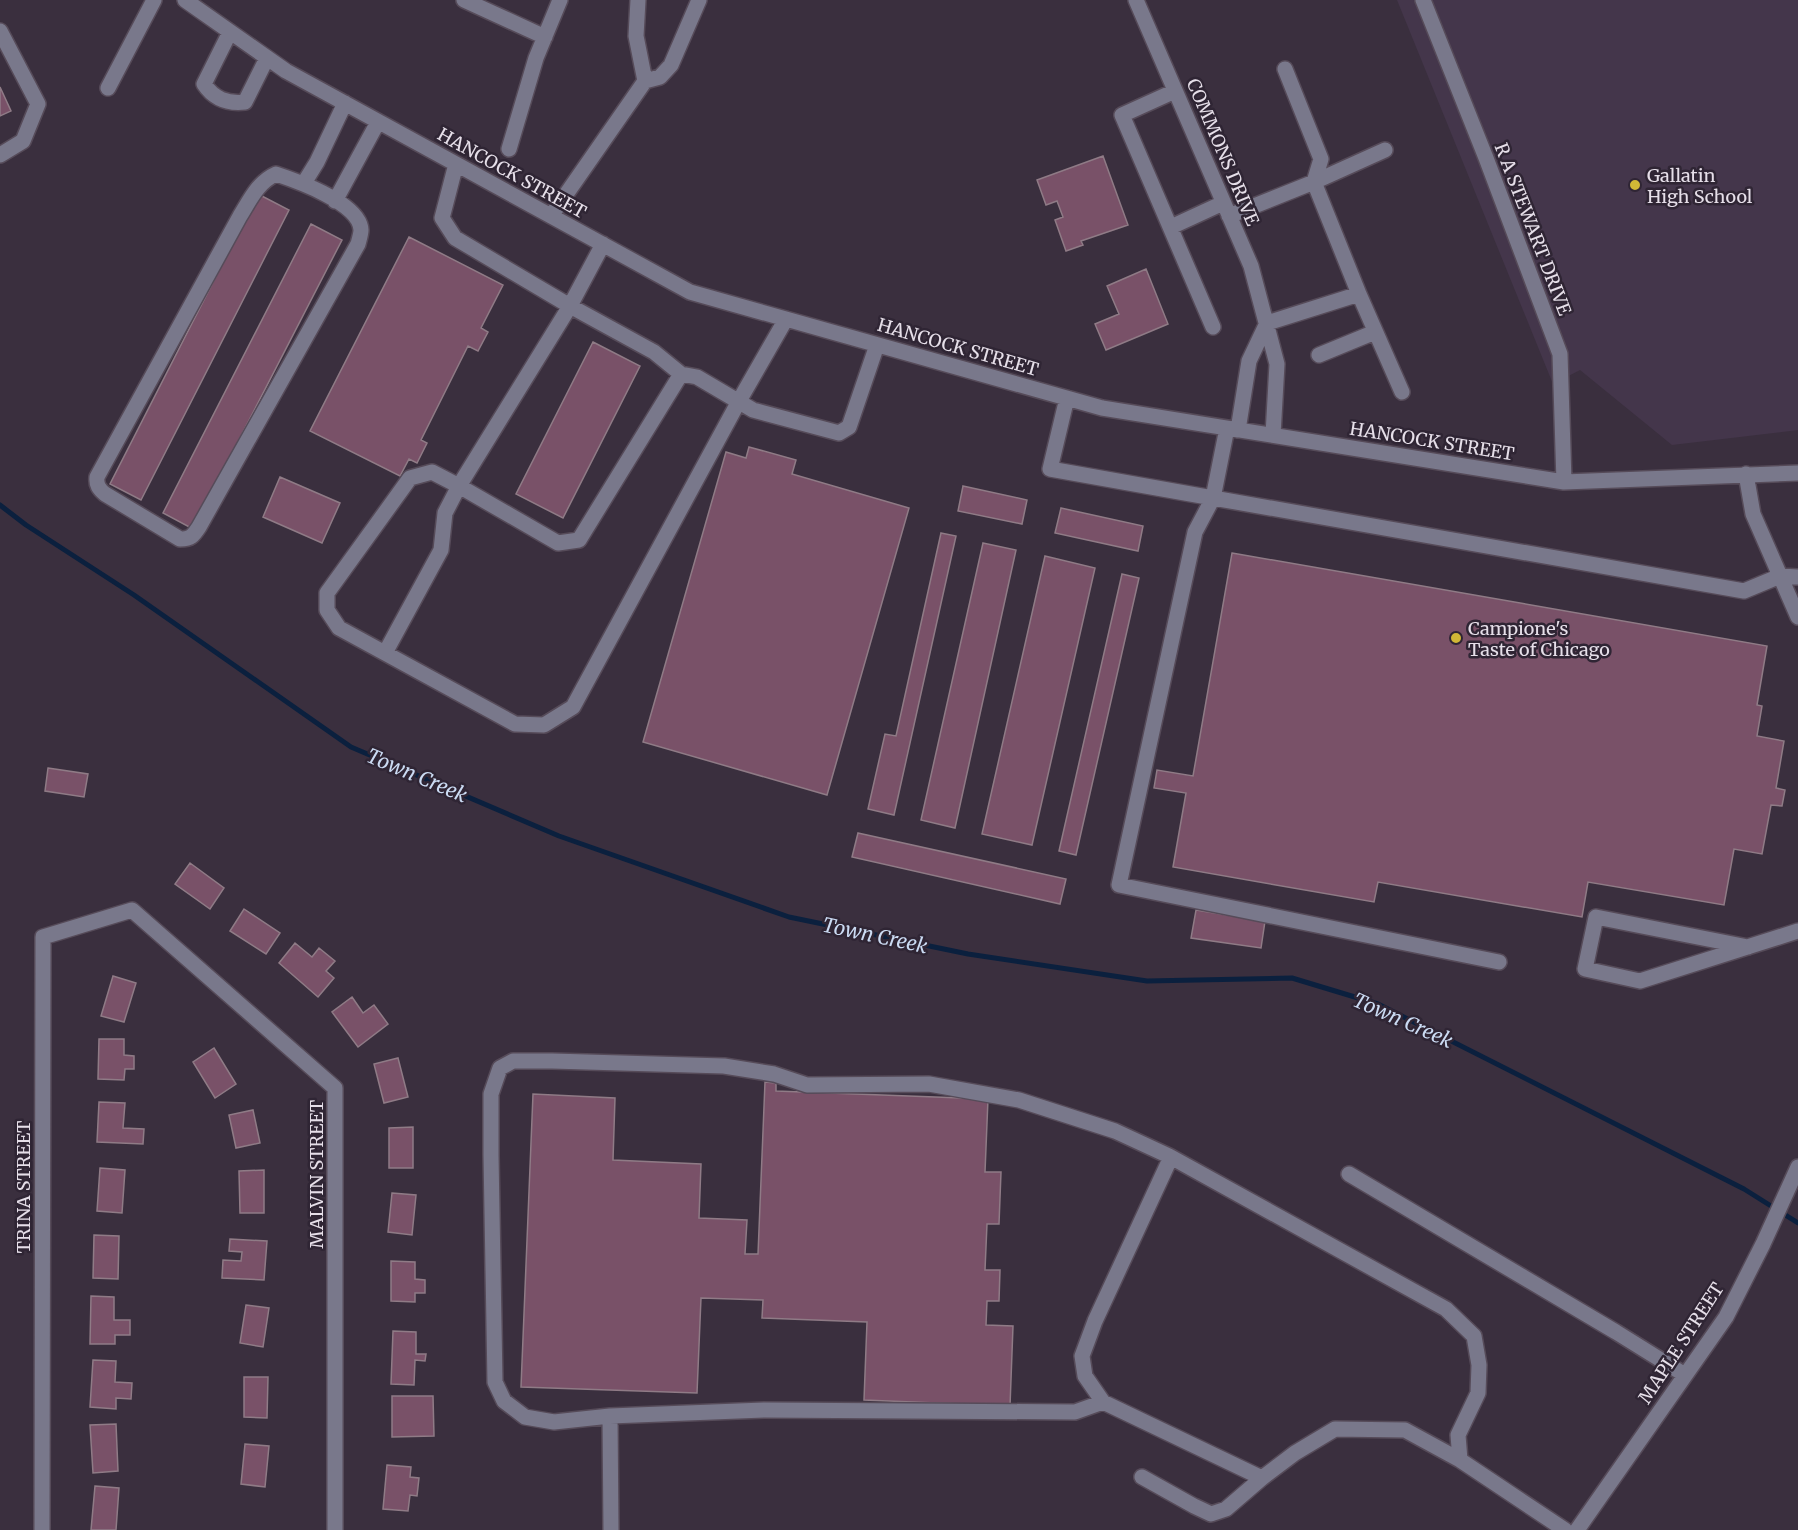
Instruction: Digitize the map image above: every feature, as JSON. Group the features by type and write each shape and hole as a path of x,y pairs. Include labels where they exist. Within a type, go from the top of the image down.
{"street":[{"path":"108,88 153,0"},
{"name":"HANCOCK STREET","path":"185,0 286,71 690,292 1102,408 1564,482 1798,473"},
{"path":"464,0 545,37"},
{"path":"509,150 529,80 560,0"},
{"path":"638,0 636,36 645,81"},
{"path":"550,216 645,81 660,77 671,65 699,0"},
{"name":"COMMONS DRIVE","path":"1137,0 1251,266 1277,364 1273,435"},
{"name":"R A STEWART DRIVE","path":"1423,0 1560,354 1564,482"},
{"path":"0,31 38,104 23,141 0,155"},
{"path":"230,32 204,84 211,94 233,104 245,102 267,58"},
{"path":"1285,69 1321,159 1314,182 1402,392"},
{"path":"1175,90 1122,115 1213,327"},
{"path":"304,183 345,103"},
{"path":"335,201 378,122"},
{"path":"1171,227 1314,182 1385,150"},
{"path":"456,164 442,218 455,238 570,306 654,352 681,374 697,377 753,410 839,433 849,427 877,345"},
{"path":"276,174 304,183 335,201 350,210 357,219 361,229 358,244 199,527 189,539 180,539 105,494 96,482 97,477 234,226 258,187 276,174"},
{"path":"384,653 441,550 445,513 459,486 570,306 603,244"},
{"path":"1359,294 1267,322 1249,361 1214,498 1196,532 1119,885 1499,962"},
{"path":"681,374 579,540 558,543 432,472 410,478 327,593 327,610 339,628 515,724 544,725 573,707 786,319"},
{"path":"1319,356 1375,332"},
{"path":"1067,398 1050,469 1744,591 1780,576 1798,577"},
{"path":"1746,474 1753,514 1798,617"},
{"name":"TRINA STREET","path":"42,1530 43,937 132,910"},
{"name":"MALVIN STREET","path":"132,910 335,1088 334,1530"},
{"path":"1748,947 1596,917 1586,969 1640,981 1748,947 1798,931"},
{"path":"1102,1402 1075,1412 764,1410 610,1416 554,1422 525,1417 504,1401 495,1382 490,1155 491,1094 500,1068 513,1061 724,1066 774,1074 807,1085 929,1084 1019,1100 1115,1131 1171,1157 1446,1309 1474,1336 1479,1365 1478,1393 1458,1435 1460,1460"},
{"path":"1171,1157 1095,1321 1082,1356 1085,1376 1102,1402 1262,1478"},
{"name":"MAPLE STREET","path":"1577,1530 1726,1317 1763,1244 1796,1171"},
{"path":"1349,1174 1606,1326 1685,1376"},
{"path":"610,1416 611,1530"},
{"path":"1142,1478 1211,1514 1226,1509 1295,1453 1335,1429 1405,1430 1460,1460 1565,1530"}],"shaded area":[{"name":"Gallatin High School","path":"1397,0 1798,0 1798,430 1672,445 1580,370 1553,384"}],"building":[{"path":"0,87 11,111 0,116"},
{"path":"1103,156 1128,225 1081,241 1083,245 1066,251 1055,220 1063,217 1057,201 1046,205 1037,180"},
{"path":"258,194 289,210 141,500 110,484"},
{"path":"311,224 342,240 193,529 163,513"},
{"path":"409,237 503,285 481,328 488,332 478,351 468,346 421,440 427,443 417,463 409,459 400,476 310,431"},
{"path":"1146,269 1168,324 1106,350 1095,324 1119,314 1107,286"},
{"path":"593,342 640,366 563,518 516,494"},
{"path":"749,447 796,460 792,474 909,508 827,795 643,742 726,452 746,458"},
{"path":"280,477 340,503 322,543 263,517"},
{"path":"963,486 1027,500 1022,524 958,511"},
{"path":"1061,508 1143,526 1138,551 1055,533"},
{"path":"941,533 956,536 894,815 868,809 885,734 896,736"},
{"path":"983,543 1016,550 955,828 921,820"},
{"path":"1232,553 1767,646 1757,705 1762,706 1757,736 1784,741 1776,788 1785,790 1782,806 1771,805 1762,854 1734,849 1724,905 1588,882 1582,917 1378,882 1374,902 1173,867 1186,793 1154,788 1157,770 1193,776"},
{"path":"1045,556 1095,568 1032,845 982,834"},
{"path":"1122,574 1139,578 1076,855 1059,851"},
{"path":"48,768 88,774 84,797 45,791"},
{"path":"858,833 1066,879 1060,904 852,857"},
{"path":"190,863 224,888 210,909 175,884"},
{"path":"244,909 280,933 266,954 230,931"},
{"path":"1196,910 1265,921 1261,948 1191,938"},
{"path":"295,943 312,957 319,948 335,961 326,971 334,978 318,997 279,963"},
{"path":"113,976 136,983 124,1022 101,1016"},
{"path":"352,997 363,1013 374,1005 388,1024 358,1047 332,1012"},
{"path":"99,1039 124,1039 124,1055 134,1056 134,1069 125,1069 124,1080 98,1079"},
{"path":"214,1048 236,1084 215,1098 193,1062"},
{"path":"398,1058 408,1097 384,1103 374,1064"},
{"path":"765,1082 776,1083 776,1091 988,1099 985,1172 1001,1172 999,1224 987,1224 985,1270 1000,1270 999,1301 987,1301 986,1325 1013,1326 1010,1406 864,1400 867,1322 762,1318 763,1300 701,1298 697,1393 521,1387 533,1094 615,1098 613,1160 701,1164 699,1218 747,1220 745,1254 758,1254"},
{"path":"99,1102 125,1103 123,1128 144,1129 143,1144 97,1142"},
{"path":"253,1110 260,1143 236,1148 229,1115"},
{"path":"413,1127 413,1168 389,1168 389,1128"},
{"path":"100,1168 125,1170 122,1213 97,1211"},
{"path":"264,1170 264,1213 240,1213 239,1171"},
{"path":"392,1193 416,1195 412,1235 388,1232"},
{"path":"94,1235 119,1236 118,1279 93,1278"},
{"path":"230,1239 267,1241 264,1280 222,1278 223,1260 241,1261 242,1252 229,1251"},
{"path":"391,1261 415,1262 415,1279 425,1280 425,1293 415,1293 415,1302 391,1301"},
{"path":"91,1296 114,1297 114,1320 130,1320 130,1335 115,1335 115,1344 90,1344"},
{"path":"246,1305 269,1308 263,1347 240,1343"},
{"path":"393,1331 416,1332 416,1354 426,1354 425,1361 415,1360 414,1385 391,1384"},
{"path":"93,1360 116,1361 115,1382 132,1383 131,1399 116,1398 116,1409 90,1407"},
{"path":"244,1377 268,1377 267,1418 244,1417"},
{"path":"392,1396 433,1396 434,1436 392,1437"},
{"path":"116,1424 118,1471 93,1473 90,1425"},
{"path":"245,1444 269,1446 265,1487 241,1484"},
{"path":"387,1465 411,1467 410,1477 419,1478 417,1496 410,1495 408,1511 383,1509"},
{"path":"95,1486 119,1488 116,1530 91,1530"}],"waterway":[{"name":"Town Creek","path":"0,505 26,525 134,595 351,747 559,836 789,917 968,954 1147,981 1292,978 1378,1004 1744,1189 1798,1223"}],"place":[{"name":"Gallatin High School","path":"1635,185"},
{"name":"Campione's Taste of Chicago","path":"1456,638"}]}
